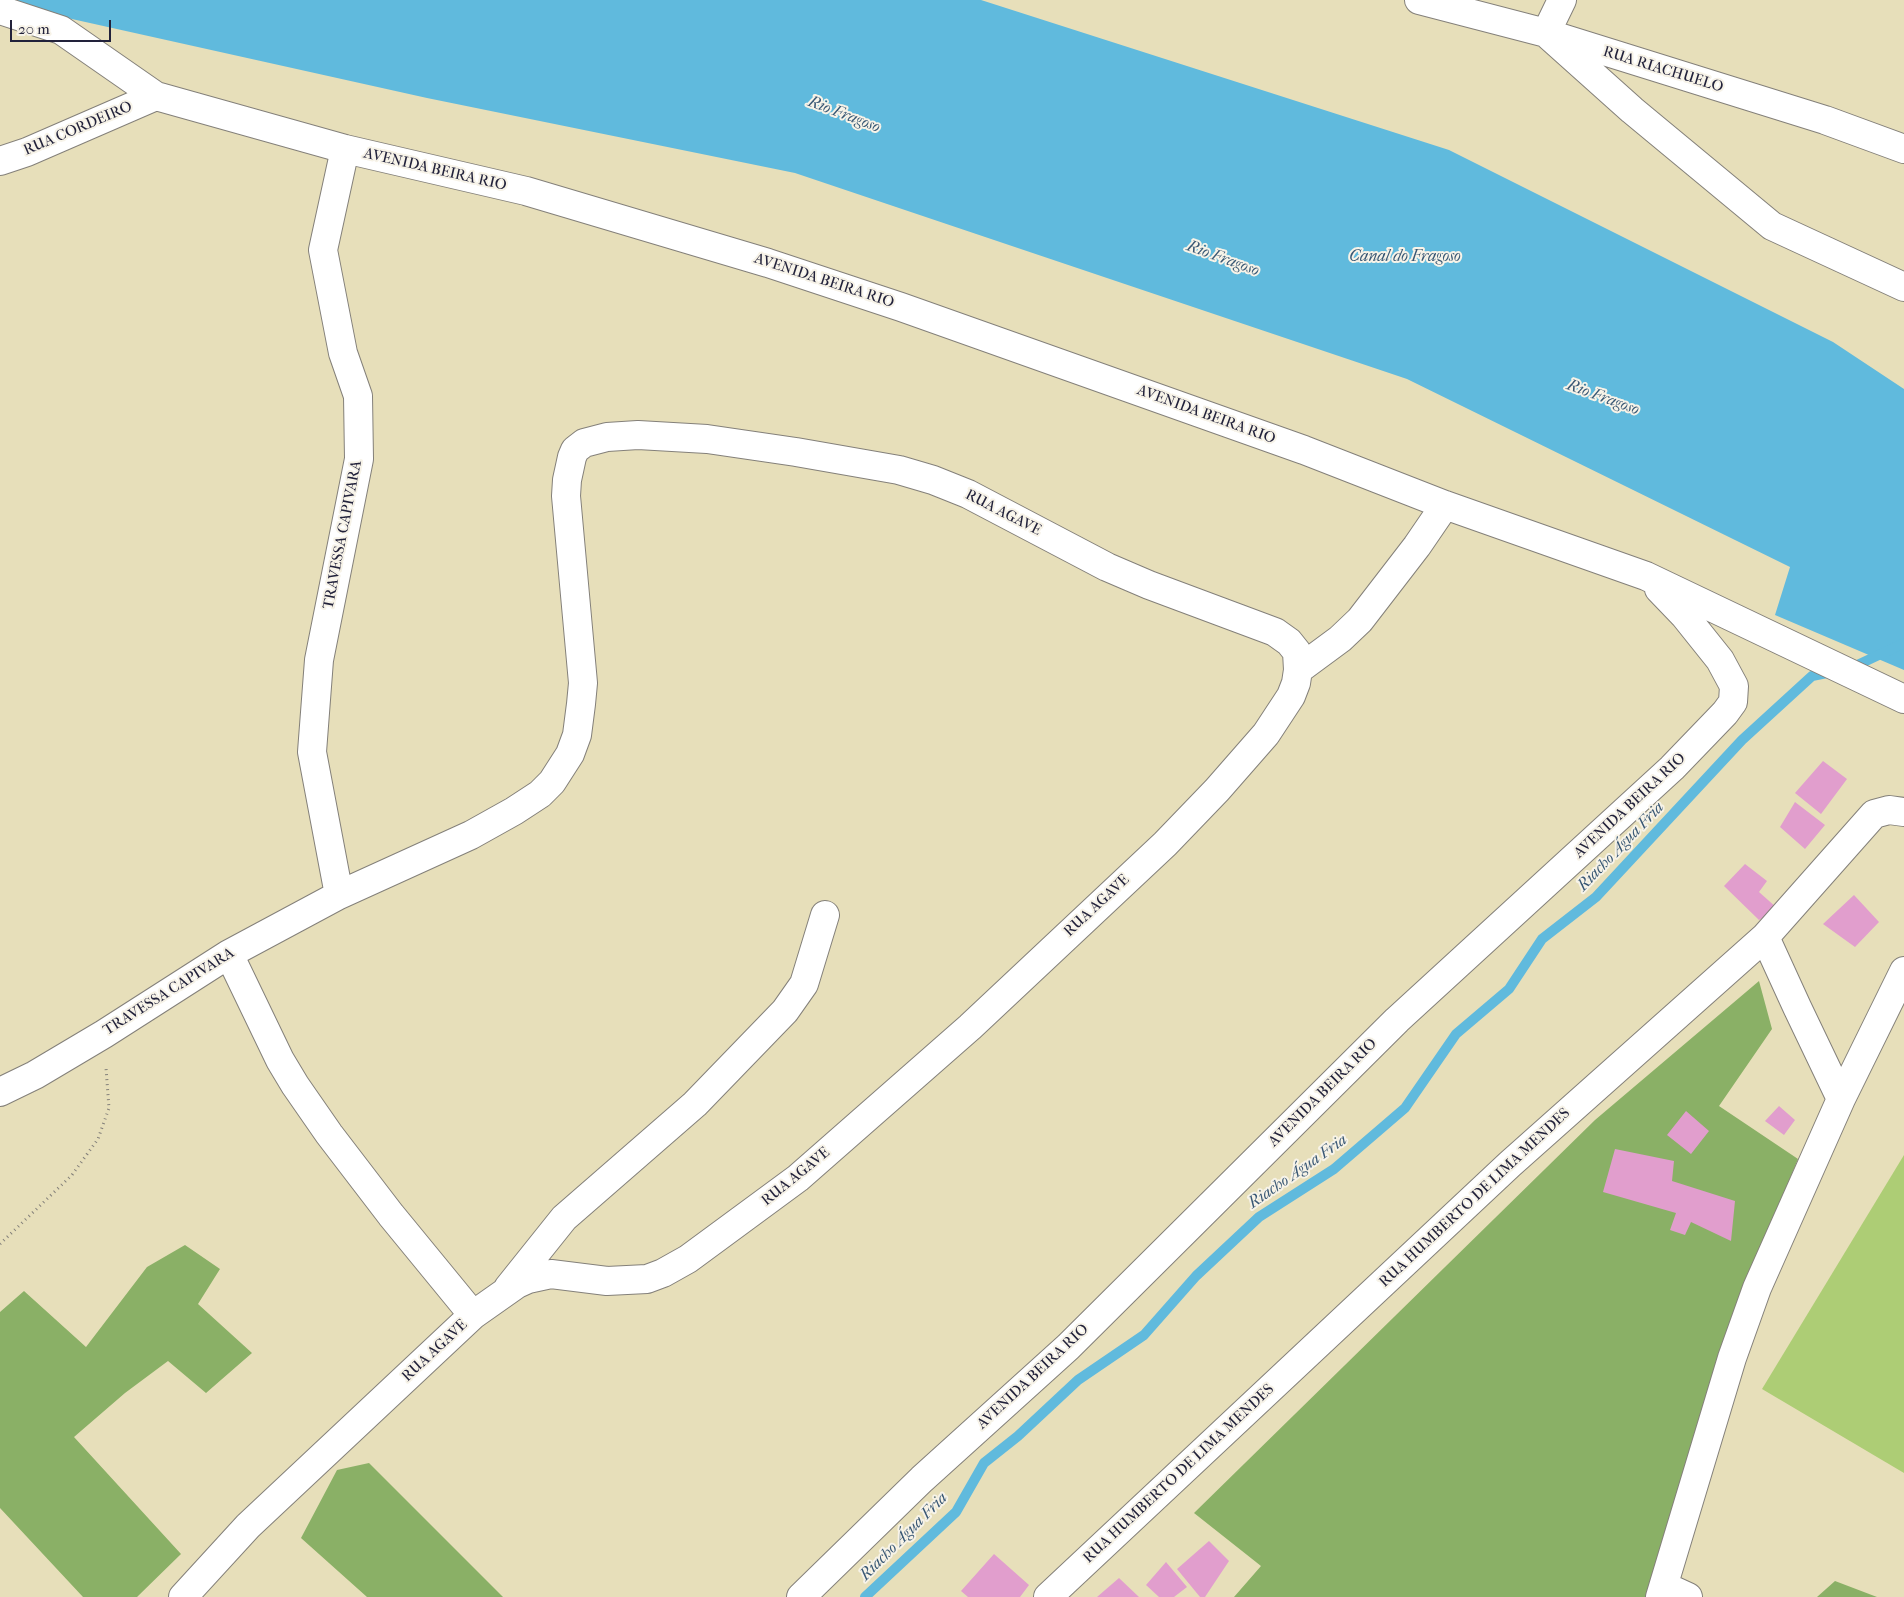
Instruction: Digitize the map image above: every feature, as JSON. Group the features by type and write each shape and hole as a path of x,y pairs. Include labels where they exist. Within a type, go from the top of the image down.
{"street":[{"name":"RUA RIACHUELO","path":"1419,0 1546,33 1825,120 1904,149"},
{"path":"1562,0 1546,33 1632,110 1772,226 1904,287"},
{"name":"AVENIDA BEIRA RIO","path":"0,10 61,30 156,96 345,149 526,191 768,262 1058,362 1304,450 1446,505 1646,576 1903,698"},
{"name":"RUA CORDEIRO","path":"0,161 28,152 156,96"},
{"name":"TRAVESSA CAPIVARA","path":"339,895 312,752 319,660 359,459 358,396 343,353 323,250 345,149"},
{"name":"RUA AGAVE","path":"183,1597 248,1526 472,1315 517,1284 542,1276 561,1275 622,1281 647,1279 663,1273 688,1259 798,1178 970,1027 1165,844 1217,790 1266,734 1296,683 1298,670 1297,652 1290,642 1275,632 1148,585 1107,567 968,494 933,480 899,470 707,439 638,435 607,437 584,443 575,450 567,480 568,523"},
{"path":"1298,670 1340,640 1360,620 1418,546 1446,505"},
{"name":"TRAVESSA CAPIVARA","path":"0,1092 35,1075 104,1034 229,954 339,895 471,835 540,794 559,773 570,754 576,735 583,683 568,523"},
{"name":"AVENIDA BEIRA RIO","path":"801,1597 922,1478 1068,1347 1397,1020 1672,768 1725,713 1733,702 1734,686 1720,660 1684,615 1646,576"},
{"name":"RUA HUMBERTO DE LIMA MENDES","path":"1048,1597 1510,1164 1765,937 1874,814 1889,810 1904,812"},
{"path":"502,1295 564,1218 695,1104 785,1011 804,984 825,915"},
{"path":"1765,937 1841,1099"},
{"path":"229,954 277,1053 295,1085 329,1134 391,1215 472,1315"},
{"path":"1688,1597 1662,1591 1732,1358 1757,1288 1841,1099 1904,971"}],"path":[{"path":"0,1244 72,1175 98,1139 109,1108 104,1034"}],"green space":[{"path":"1759,981 1772,1029 1719,1106 1798,1159 1745,1287 1660,1597 1234,1597 1261,1566 1194,1513 1595,1120"},
{"path":"1904,1155 1904,1473 1762,1389"},
{"path":"185,1245 220,1269 198,1304 252,1353 206,1393 168,1361 125,1393 74,1437 181,1554 137,1597 83,1597 0,1508 0,1312 24,1291 86,1347 147,1267"},
{"path":"369,1463 503,1597 367,1597 301,1538 337,1470"},
{"path":"1835,1581 1877,1597 1817,1597"}],"water":[{"name":"Canal do Fragoso","path":"0,0 981,0 1449,150 1833,342 1904,389 1904,670 1775,615 1790,567 1407,379 795,173 427,98 0,3"}],"building":[{"path":"1823,761 1847,779 1821,814 1795,793"},
{"path":"1795,802 1825,825 1805,849 1780,827"},
{"path":"1745,864 1767,881 1759,892 1777,908 1759,920 1724,886"},
{"path":"1854,895 1879,922 1855,947 1823,924"},
{"path":"1779,1106 1795,1120 1784,1135 1765,1121"},
{"path":"1686,1111 1709,1131 1691,1154 1667,1135"},
{"path":"1615,1149 1674,1161 1672,1181 1735,1201 1731,1241 1691,1222 1685,1235 1670,1230 1676,1213 1603,1192"},
{"path":"1209,1541 1229,1561 1205,1597 1200,1597 1177,1569"},
{"path":"994,1554 1029,1585 1020,1597 968,1597 961,1591"},
{"path":"1166,1562 1187,1587 1174,1597 1159,1597 1146,1585"},
{"path":"1119,1578 1139,1597 1097,1597"}],"waterway":[{"name":"Riacho Água Fria","path":"1849,669 1904,643"},
{"name":"Riacho Água Fria","path":"865,1597 956,1512 984,1463 1018,1436 1078,1380 1144,1335 1196,1276 1259,1217 1334,1169 1405,1108 1456,1034 1509,989 1542,939 1596,897 1742,740 1812,676 1832,672"}],"water label":[{"name":"Rio Fragoso","path":"844,115"},
{"name":"Rio Fragoso","path":"1223,259"},
{"name":"Rio Fragoso","path":"1603,398"}]}
